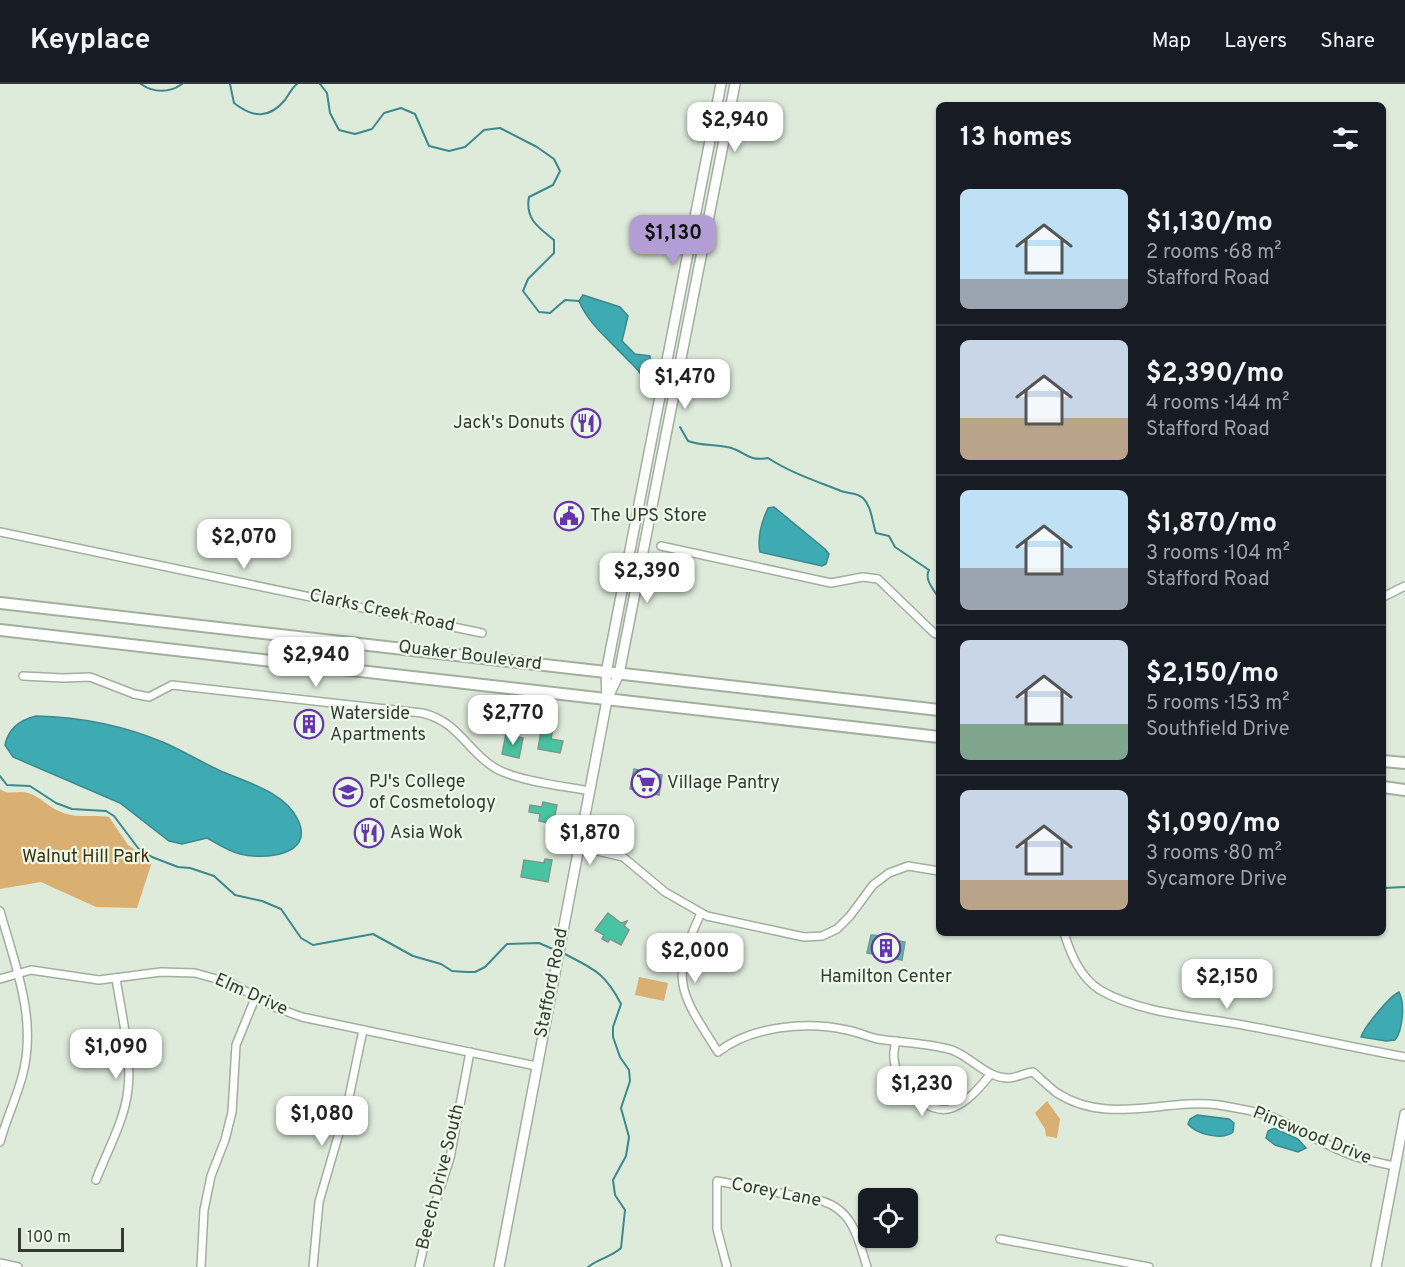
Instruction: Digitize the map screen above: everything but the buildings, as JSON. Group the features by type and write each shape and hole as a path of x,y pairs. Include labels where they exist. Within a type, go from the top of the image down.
{"main road":[{"name":"Stafford Road","path":"499,1267 607,700 606,673 721,84"},
{"name":"Stafford Road","path":"607,700 619,674 735,84"},
{"name":"Quaker Boulevard","path":"0,603 936,710"},
{"name":"Quaker Boulevard","path":"0,630 936,737"},
{"path":"1386,761 1405,763"},
{"path":"1386,787 1405,790"},
{"path":"1376,1267 1405,1114"}],"street":[{"name":"Clarks Creek Road","path":"0,532 482,633"},
{"path":"661,546 831,583 863,577 878,579 936,634"},
{"path":"1386,596 1405,586"},
{"path":"23,676 90,677 134,694 149,697 172,686 422,713 447,722 496,769 512,775 590,791"},
{"path":"580,847 623,857 665,892 701,913 717,919 793,935 822,936 843,925 873,885 889,873 908,866 936,871"},
{"path":"0,911 26,1009 27,1050 22,1078 0,1142"},
{"path":"701,913 687,943 681,973 689,1005 718,1052 747,1035 804,1026 847,1030 868,1037 938,1046 954,1051 990,1075 966,1101 950,1109 936,1109 926,1105 900,1075 894,1060 896,1041"},
{"path":"1065,936 1071,954 1082,973 1098,989 1119,999 1186,1015 1405,1057"},
{"name":"Elm Drive","path":"0,979 17,972 31,970 52,971 87,979 161,972 195,974 231,982 285,1012 536,1066"},
{"path":"96,1180 120,1120 128,1089 128,1068 116,978"},
{"path":"201,1267 204,1210 211,1176 225,1140 232,1112 236,1045 256,996"},
{"path":"313,1267 319,1202 348,1102 363,1030"},
{"name":"Beech Drive South","path":"419,1267 431,1217 450,1158 470,1052"},
{"name":"Pinewood Drive","path":"990,1075 1011,1078 1033,1072 1057,1092 1107,1110 1202,1104 1246,1110 1269,1116 1348,1154 1395,1166"},
{"name":"Corey Lane","path":"727,1267 717,1229 717,1181 822,1201 838,1208 854,1227 867,1267"},
{"path":"1000,1239 1149,1267"},
{"path":"0,1263 18,1267"}],"green space":[{"name":"Walnut Hill Park","path":"0,789 6,792 24,792 67,814 109,817 128,845 152,862 137,908 96,907 41,882 0,889"},
{"path":"639,977 668,983 664,1001 635,995"},
{"path":"1047,1101 1060,1119 1057,1138 1046,1136 1045,1129 1035,1113"}],"water":[{"path":"583,295 620,307 628,316 622,341 635,354 650,356 652,374 644,379 598,330 579,301"},
{"path":"774,507 825,549 829,554 826,564 822,566 760,552 762,524 768,508"},
{"path":"36,716 85,720 118,727 165,743 223,772 254,784 285,803 292,811 298,820 301,832 299,841 284,853 250,856 236,853 207,838 182,844 169,841 120,803 13,757 5,745 9,734 20,723"},
{"path":"1399,992 1402,1016 1400,1030 1395,1040 1361,1037 1378,1012"},
{"path":"1197,1115 1229,1119 1234,1123 1233,1132 1216,1136 1197,1131 1188,1124 1190,1119"},
{"path":"1274,1128 1298,1139 1306,1148 1298,1152 1275,1145 1266,1138 1268,1131"}],"waterway":[{"path":"141,84 162,91 182,84"},
{"path":"230,84 234,103 254,114 273,111 297,84"},
{"path":"320,84 327,93 330,113 339,130 355,134 372,129 384,113 401,108 415,114 429,146 449,151 465,147 484,130 500,128 537,147 554,159 560,171 553,185 529,197 528,205 534,222 554,240 554,253 528,279 523,291 539,312 550,313 565,300 579,301"},
{"path":"680,427 688,441 733,448 750,457 768,458 804,476 860,496 868,506 876,533 889,536 895,547 929,570 928,580 936,594"},
{"path":"0,776 7,785 30,786 56,803 72,809 106,811 114,816 138,848 152,857 178,867 190,868 214,876 235,895 262,901 281,909 301,938 313,945 373,934 413,956 441,964 452,971 466,972 475,972 485,967 507,944 539,943 555,950"},
{"path":"1386,888 1405,887"},
{"path":"561,952 597,972 609,984 621,1004 613,1027 613,1037 620,1057 629,1070 630,1081 621,1108 629,1137 626,1156 613,1180 615,1195 625,1210 621,1248 588,1267"}],"place":[{"name":"Jack's Donuts","path":"586,423"},
{"name":"The UPS Store","path":"569,516"},
{"name":"Waterside Apartments","path":"309,724"},
{"name":"Village Pantry","path":"646,783"},
{"name":"PJ's College of Cosmetology","path":"348,792"},
{"name":"Asia Wok","path":"369,833"},
{"name":"Hamilton Center","path":"886,948"}]}
